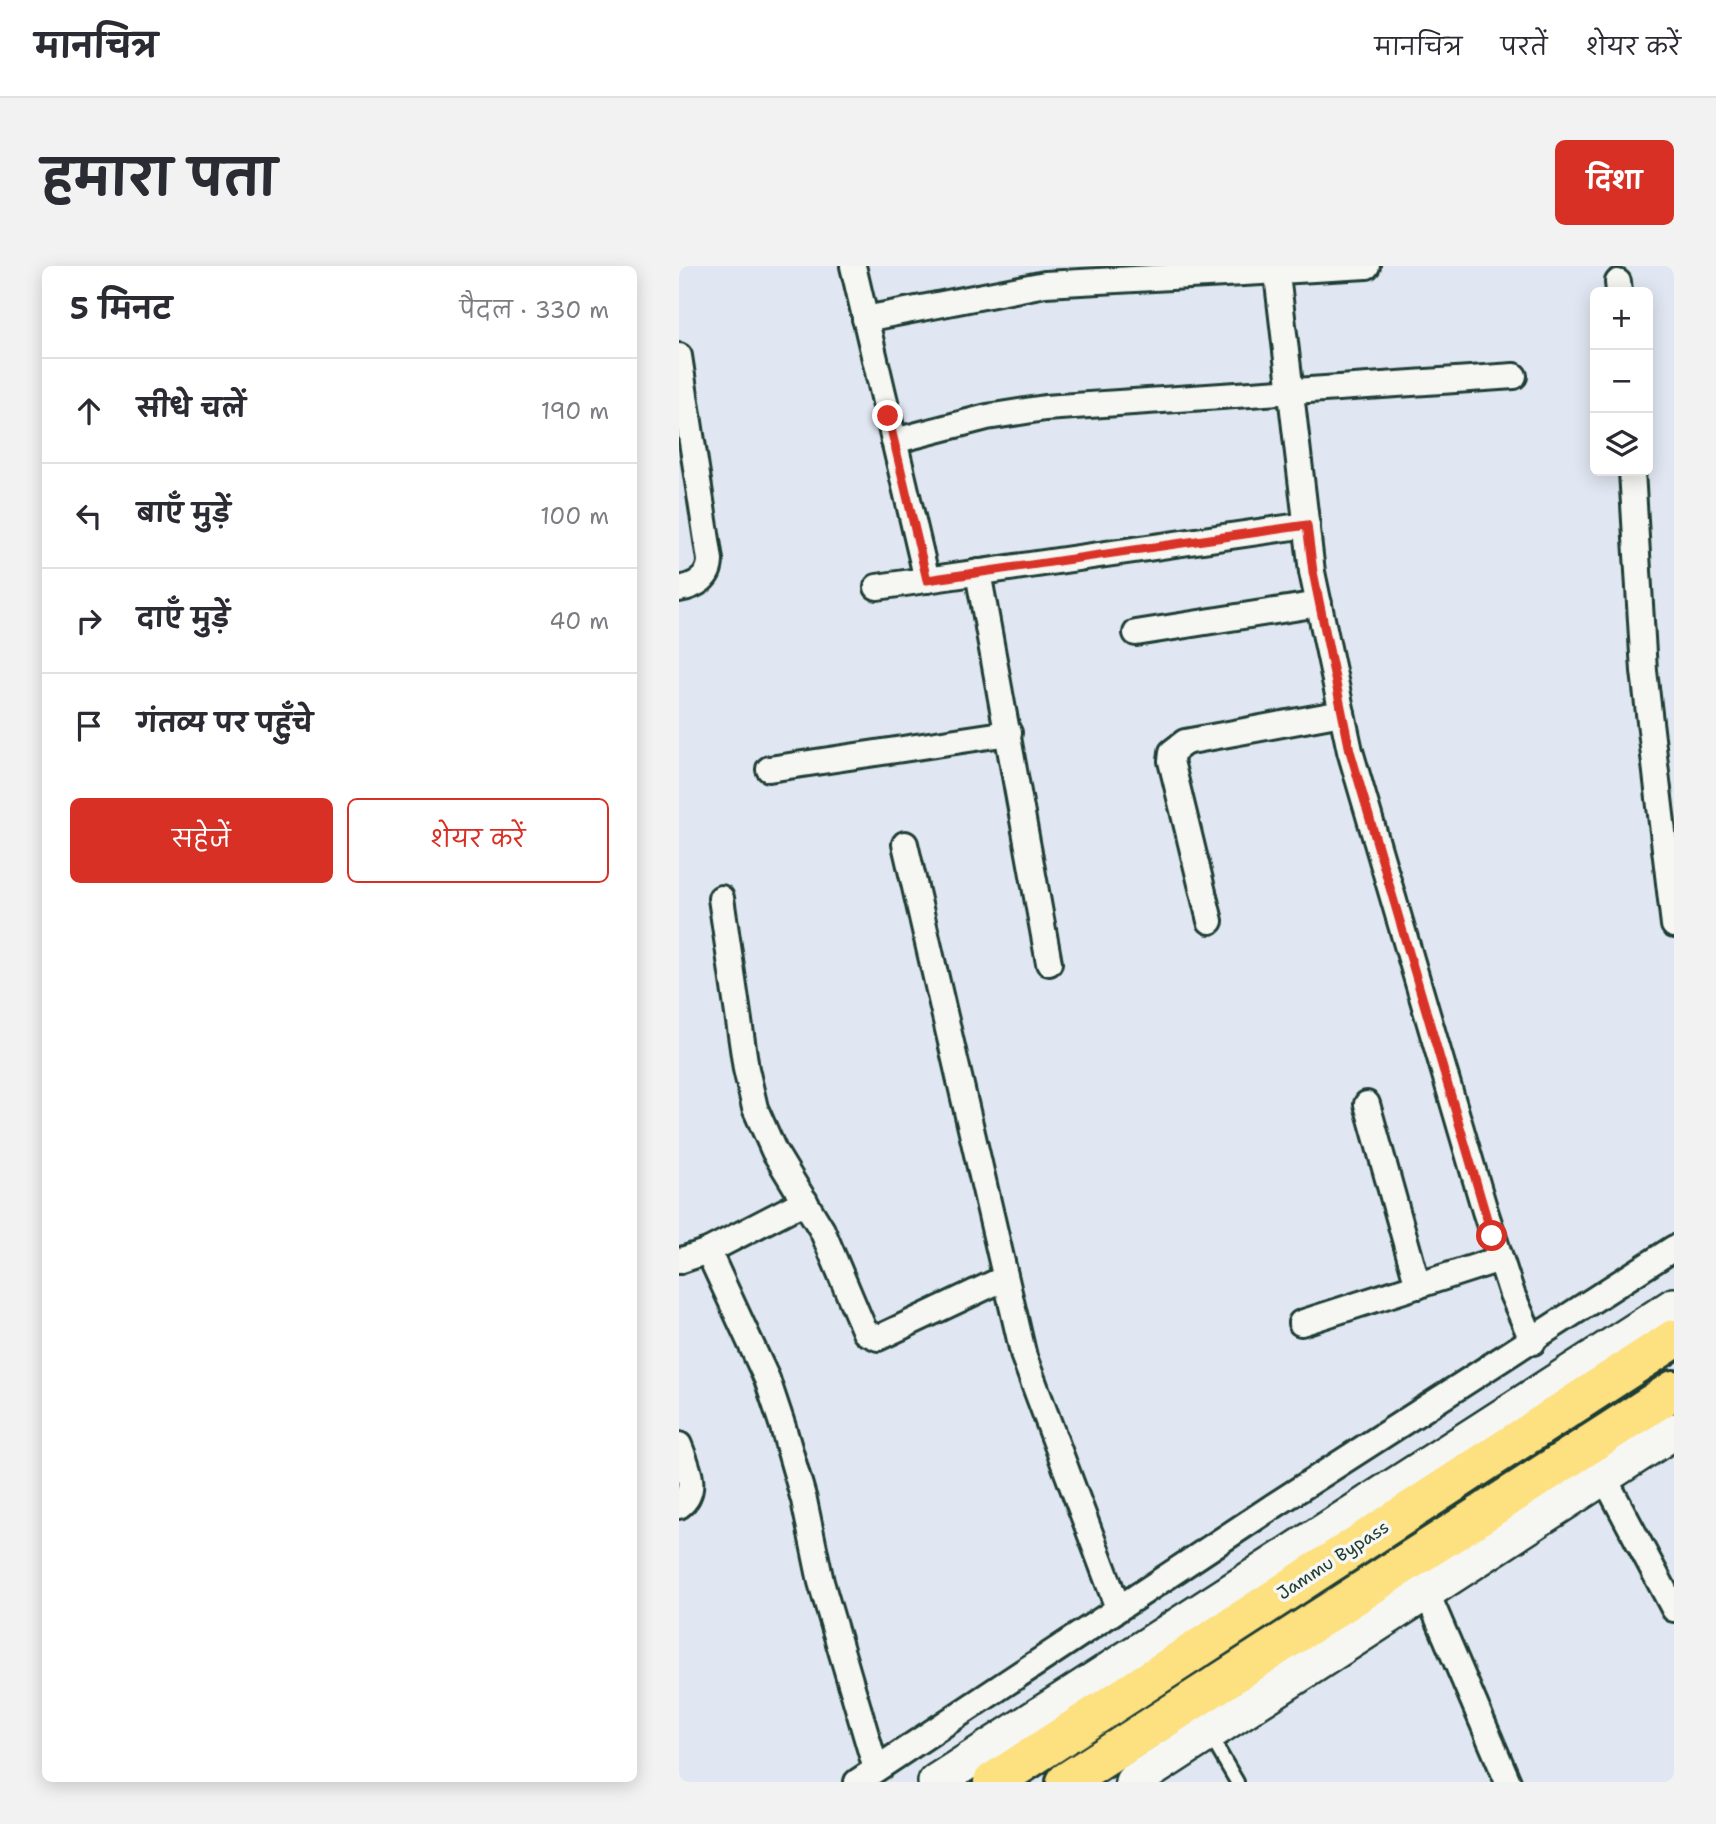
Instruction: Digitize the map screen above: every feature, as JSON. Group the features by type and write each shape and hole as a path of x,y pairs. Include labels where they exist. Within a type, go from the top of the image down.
{"highway":[{"name":"Jammu Bypass","path":"993,1782 1674,1339"},
{"path":"1066,1782 1674,1390"}],"street":[{"path":"853,266 927,580"},
{"path":"865,319 1045,284 1367,266"},
{"path":"1276,269 1319,604 1350,751 1500,1259 1533,1342"},
{"path":"679,356 710,560 707,574 699,583 679,589"},
{"path":"894,441 987,417 1045,408 1514,376"},
{"path":"1632,476 1644,671 1674,925"},
{"path":"877,587 1307,525"},
{"path":"978,572 1049,963"},
{"path":"1136,633 1319,604"},
{"path":"1210,921 1171,761 1172,751 1185,742 1342,713"},
{"path":"769,769 1009,733"},
{"path":"905,844 1024,1357 1118,1608"},
{"path":"721,898 746,1069 755,1108 774,1152 822,1230 859,1320 870,1336 878,1338 1005,1278"},
{"path":"1367,1104 1418,1286"},
{"path":"679,1261 708,1251 805,1201"},
{"path":"708,1251 767,1379 779,1415 804,1500 867,1776 1118,1608 1533,1342 1674,1248"},
{"path":"1301,1323 1500,1259"},
{"path":"936,1782 1674,1306"},
{"path":"1133,1782 1674,1431"},
{"path":"679,1445 692,1485 689,1498 679,1506"},
{"path":"1604,1477 1674,1609"},
{"path":"1427,1593 1508,1782"}],"lane":[{"path":"1209,1733 1237,1782"}],"route":[{"path":"888,416 927,580 1307,525 1313,572 1350,751 1492,1236"}]}
